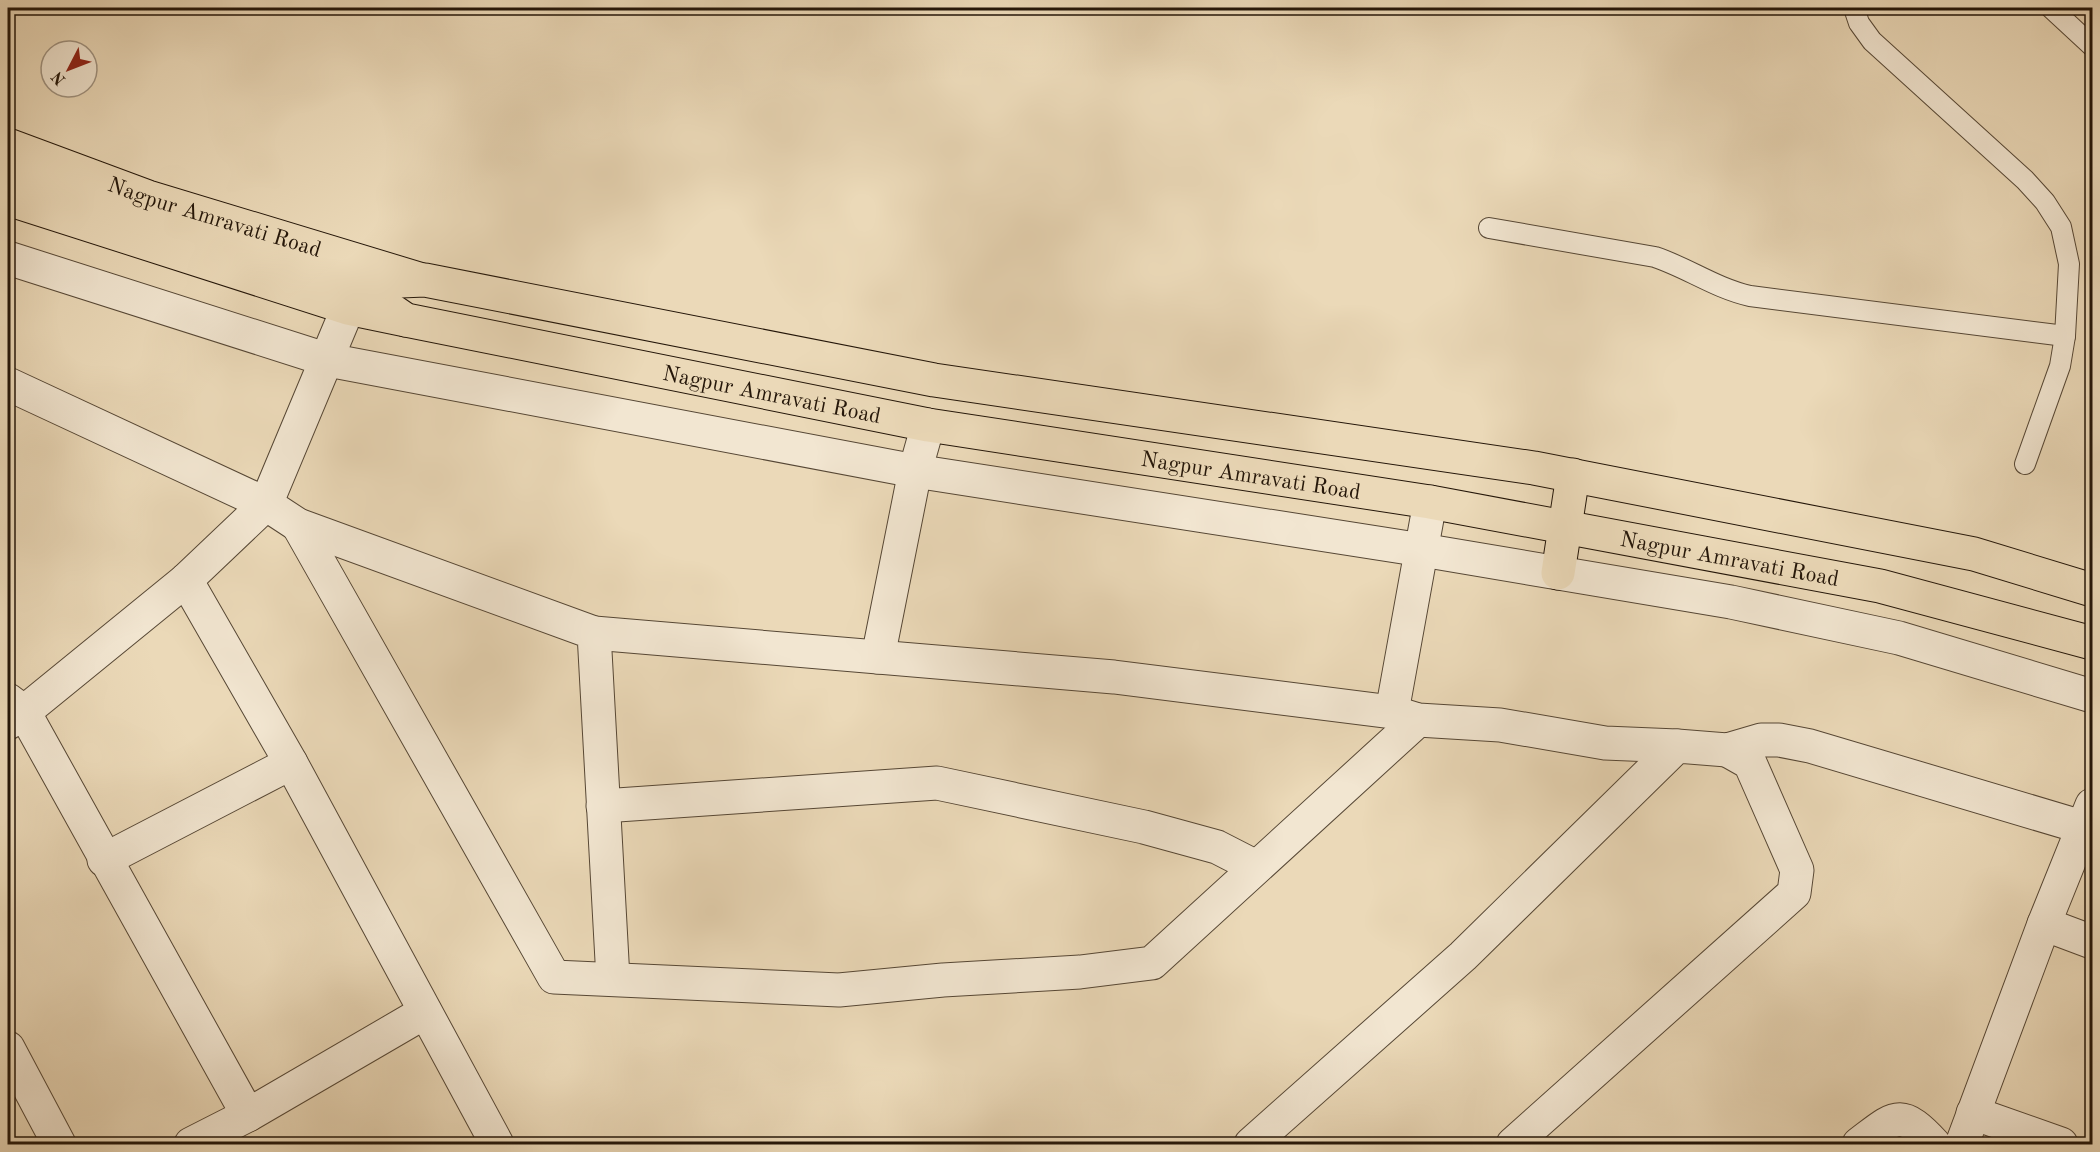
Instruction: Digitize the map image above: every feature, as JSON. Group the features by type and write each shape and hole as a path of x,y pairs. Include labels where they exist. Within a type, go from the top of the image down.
{"main road":[{"name":"Nagpur Amravati Road","path":"8,145 147,197 425,280 934,380 1573,475 1974,554 2092,590"},
{"path":"8,170 350,296"},
{"name":"Nagpur Amravati Road","path":"8,199 350,296 406,320 928,425 1430,502 1880,586 2092,643"},
{"name":"Nagpur Amravati Road","path":"350,296 425,280"},
{"path":"1558,573 1573,475"}],"street":[{"path":"8,258 328,360 915,471 1422,550 1731,602 1899,638 2092,696"},
{"path":"248,1115 105,860 13,712 186,580 266,504 328,360 350,296"},
{"path":"8,384 266,504 298,525 594,633 1114,678 1405,716 1500,725 1605,743 1727,750 1761,740 1810,746 2090,820 2044,924 1962,1144"},
{"path":"878,657 915,471 928,425"},
{"path":"298,525 554,977 838,990 943,980 1080,972 1152,963 1256,867 1405,716 1422,550 1430,502"},
{"path":"186,580 291,763 497,1144"},
{"path":"594,633 613,980"},
{"path":"1251,1144 1463,956 1677,746"},
{"path":"1513,1144 1794,892 1797,870 1750,764 1727,750"},
{"path":"105,860 291,763"},
{"path":"603,806 938,783 1144,827 1217,847 1256,867"},
{"path":"2044,924 2092,942"},
{"path":"197,1143 425,1012"},
{"path":"9,1056 59,1144"},
{"path":"1973,1113 2061,1144"},
{"path":"1859,1144 1889,1122 1907,1119 1916,1124 1934,1144"}],"lane":[{"path":"1854,8 1859,23 1872,41 2025,180 2045,202 2061,227 2069,264 2066,336 2060,366 2025,464"},
{"path":"2052,8 2092,46"},
{"path":"1489,228 1655,257 1674,263 1726,291 1750,296 2066,336"}]}
